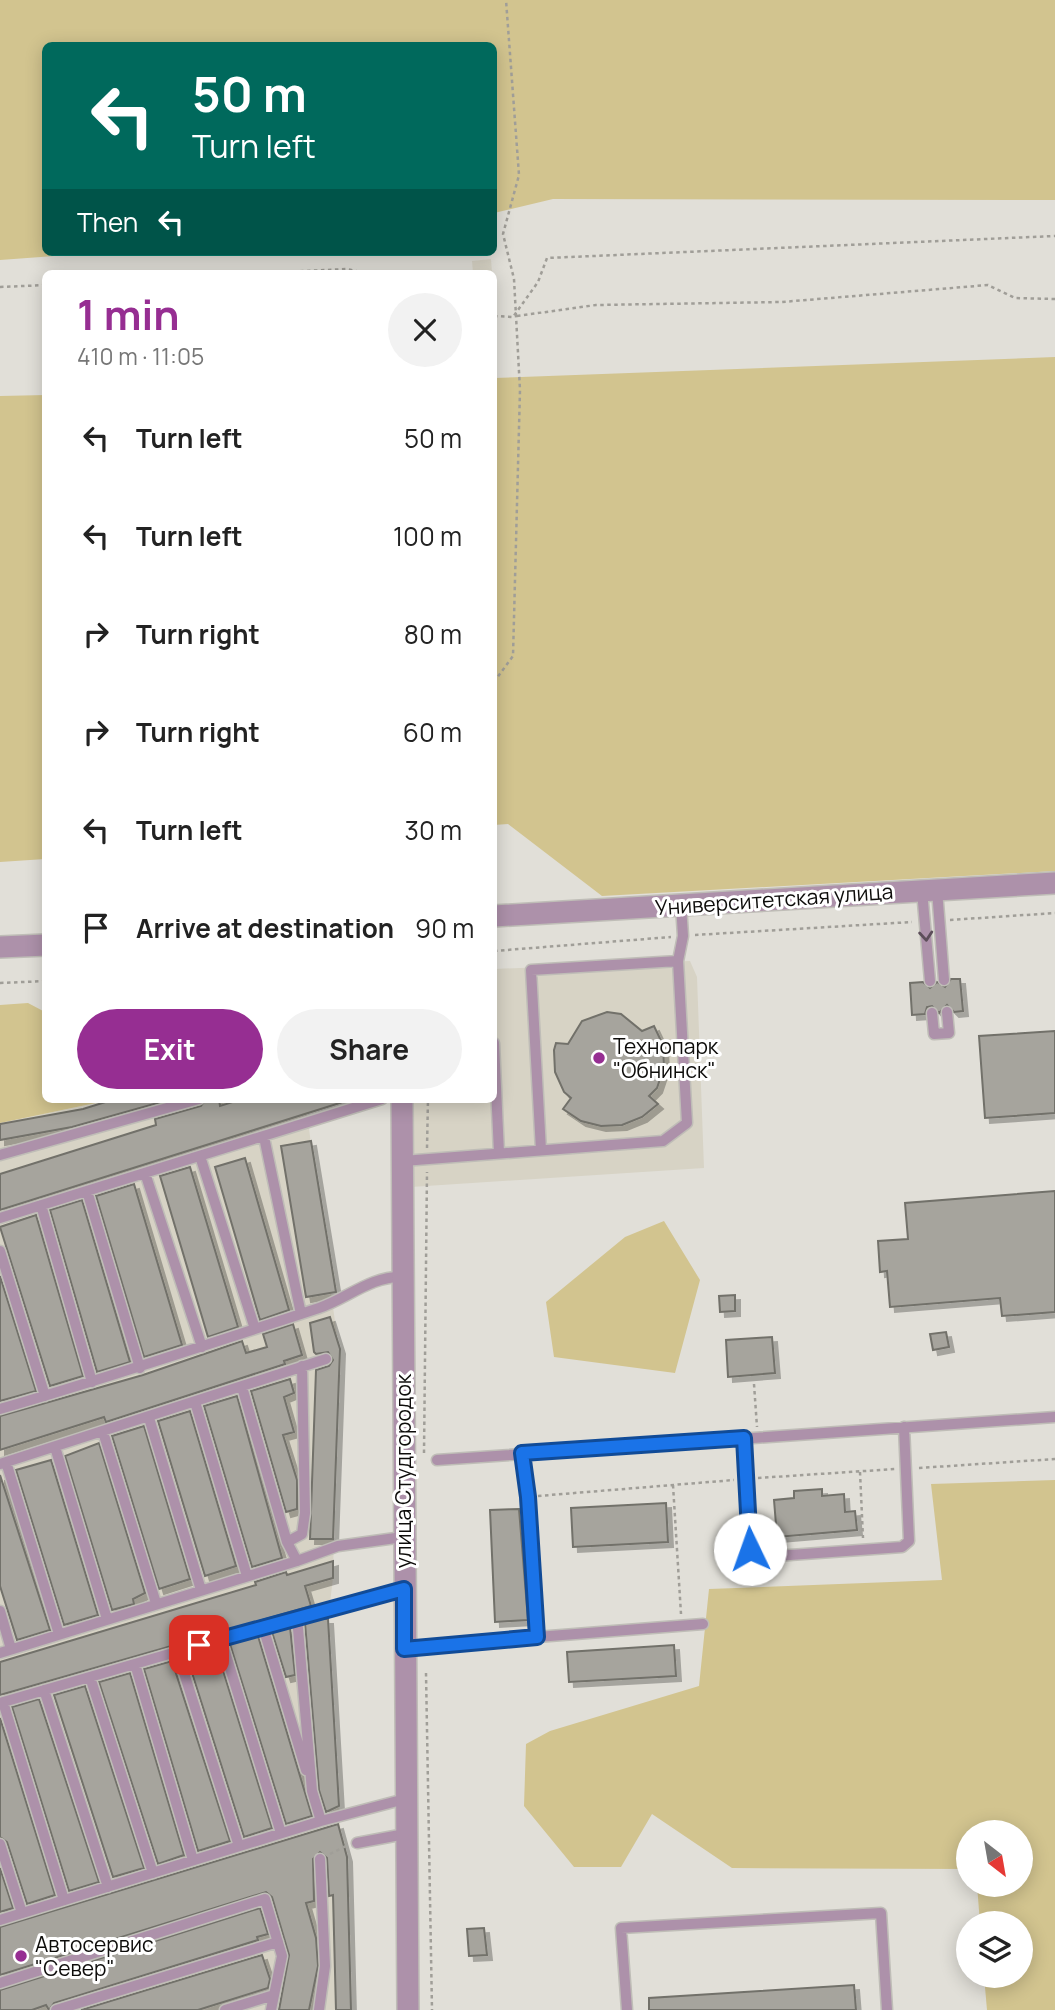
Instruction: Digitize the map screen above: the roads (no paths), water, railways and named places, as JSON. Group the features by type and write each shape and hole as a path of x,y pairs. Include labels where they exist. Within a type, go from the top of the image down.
{"street":[{"name":"Университетская улица","path":"497,916 1055,883"},
{"path":"0,947 42,945"},
{"name":"улица Студгородок","path":"402,1103 404,1589 414,1648 405,1799 408,2010"}],"lane":[{"path":"929,890 944,980"},
{"path":"929,890 930,981"},
{"path":"402,1161 663,1141 687,1123 678,961 682,936 681,905"},
{"path":"541,1150 531,970 678,961"},
{"path":"932,1013 934,1034 949,1032 947,1012"},
{"path":"0,1155 185,1103"},
{"path":"0,1217 369,1103"},
{"path":"497,1103 499,1153"},
{"path":"264,1136 301,1314"},
{"path":"200,1156 255,1329"},
{"path":"145,1173 202,1347"},
{"path":"88,1191 140,1368"},
{"path":"41,1205 92,1382"},
{"path":"0,1251 45,1396"},
{"path":"0,1409 140,1368 301,1314 330,1304 384,1277 402,1277"},
{"path":"59,1633 3,1463 326,1359"},
{"path":"287,1542 302,1534 305,1513 302,1366"},
{"path":"242,1387 287,1542 297,1561"},
{"path":"195,1402 247,1576"},
{"path":"436,1460 1055,1417"},
{"path":"149,1418 201,1590"},
{"path":"744,1438 750,1549 761,1558 902,1548 909,1541 904,1427"},
{"path":"103,1432 156,1603"},
{"path":"55,1447 107,1619"},
{"path":"522,1453 528,1497 537,1637"},
{"path":"0,1653 338,1546 403,1536"},
{"path":"64,1900 2,1703 177,1651 404,1589"},
{"path":"0,1611 11,1649"},
{"path":"298,1617 312,1791"},
{"path":"414,1648 704,1624"},
{"path":"263,1627 321,1821"},
{"path":"221,1639 281,1833"},
{"path":"177,1651 239,1846"},
{"path":"135,1664 193,1860"},
{"path":"90,1677 153,1873"},
{"path":"44,1690 108,1886"},
{"path":"0,1920 321,1821 405,1799"},
{"path":"357,1843 405,1834"},
{"path":"0,1844 22,1913"},
{"path":"319,2010 325,1966 320,1859"},
{"path":"0,1983 265,1899 282,1956 271,2010"},
{"path":"627,2010 621,1928 881,1913 887,2010"},
{"path":"56,2010 278,1942"},
{"path":"225,2010 274,1996"}],"place":[{"name":"Технопарк \"Обнинск\"","path":"599,1058"},
{"name":"Автосервис \"Север\"","path":"21,1956"}]}
